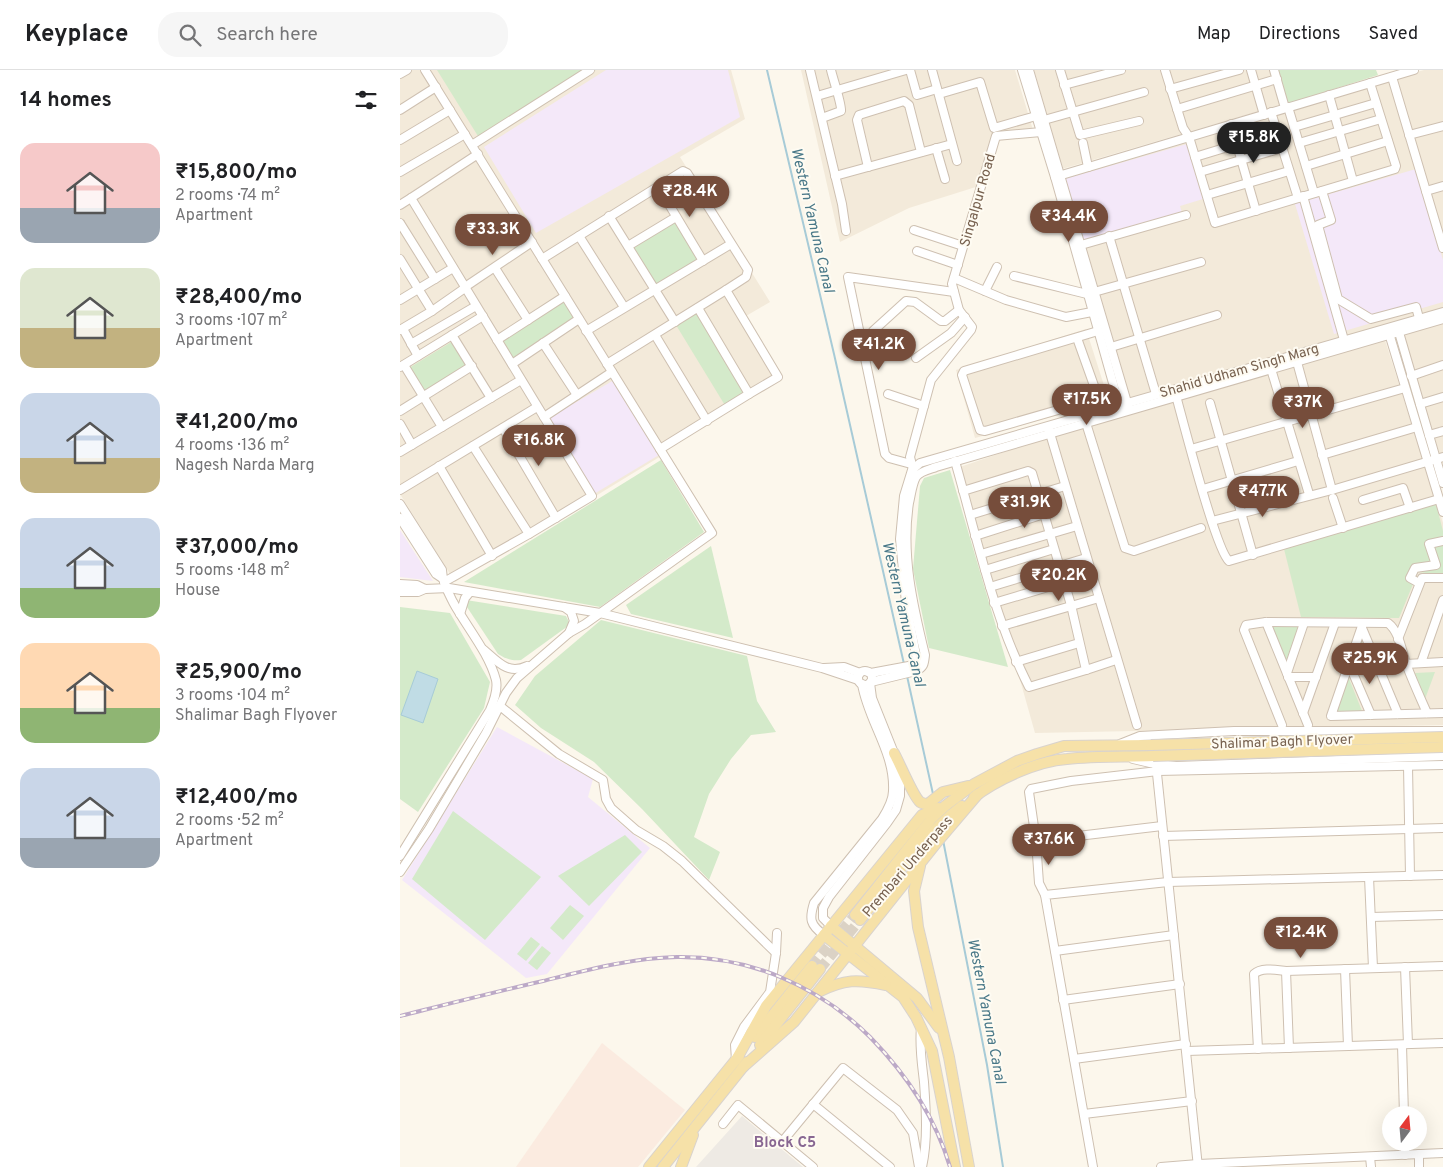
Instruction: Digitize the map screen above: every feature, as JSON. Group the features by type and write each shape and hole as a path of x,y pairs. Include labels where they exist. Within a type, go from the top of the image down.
{"main road":[{"name":"Shalimar Bagh Flyover","path":"976,789 1017,761 1064,746 1151,745 1440,733"},
{"path":"894,753 920,802 930,812"},
{"name":"Shalimar Bagh Flyover","path":"976,789 1035,766 1066,758 1125,757 1156,764 1439,754"},
{"path":"663,1167 695,1127 739,1063 766,1006 922,815 930,812 943,792 976,789"},
{"path":"969,1167 949,1057 918,927 914,902 916,880 936,836 976,789"},
{"name":"Prembari Underpass","path":"936,836 857,917 930,812 976,789"},
{"path":"739,1063 794,1022 924,859"},
{"path":"831,926 851,950 903,996 916,1017 932,1051 955,1167"},
{"path":"824,935 851,950 917,998 932,1017 943,1036"},
{"path":"649,1167 739,1063 816,967"},
{"path":"816,994 842,981 858,980 892,987"},
{"path":"682,1167 695,1127"}],"street":[{"path":"400,74 407,70"},
{"path":"400,856 458,770 486,734 506,693 517,678 569,633 712,533 425,70"},
{"path":"472,145 590,70"},
{"path":"810,70 846,231"},
{"path":"822,118 841,111 842,107 831,70"},
{"path":"817,96 888,73 906,70"},
{"path":"910,70 917,95 980,82 994,128 1036,116"},
{"path":"932,70 957,161"},
{"path":"1022,70 1041,132 1081,245 1091,293"},
{"path":"1029,70 1096,311 1111,347 1128,407"},
{"path":"1060,70 1080,135 1140,121"},
{"path":"1064,85 1121,70"},
{"path":"1165,70 1183,128 1189,137 1215,223 1395,169 1396,166 1370,83"},
{"path":"1170,89 1239,70"},
{"path":"1251,70 1255,86 1277,132 1289,171 1300,197 1344,340"},
{"path":"1274,70 1314,193"},
{"path":"1380,70 1382,79"},
{"path":"1058,176 1268,114 1404,71 1414,70"},
{"path":"1392,76 1426,191 1439,220 1443,247"},
{"path":"1177,110 1276,79"},
{"path":"400,110 436,87"},
{"path":"1044,120 1144,92"},
{"path":"1329,95 1353,182"},
{"path":"868,167 857,118 904,101 909,105 921,152"},
{"path":"1294,128 1376,103"},
{"path":"400,140 450,110"},
{"path":"1200,172 1241,160 1283,151 1339,131 1381,119"},
{"path":"1231,124 1256,211"},
{"path":"1410,135 1443,126"},
{"name":"Singalpur Road","path":"924,406 931,380 971,330 972,324 962,314 952,284 996,136 1041,132"},
{"path":"1195,156 1277,132"},
{"path":"400,171 465,134"},
{"path":"1306,166 1388,141"},
{"path":"1083,143 1088,167"},
{"path":"835,176 952,144"},
{"path":"936,148 945,179"},
{"path":"400,205 478,154"},
{"path":"542,259 682,171 685,171 748,270 746,277 607,364"},
{"path":"1207,195 1289,171"},
{"path":"658,186 703,261"},
{"path":"1426,191 1443,186"},
{"path":"1322,191 1331,220 1318,225 1338,299 1371,319 1416,308 1419,318"},
{"path":"400,592 418,592 444,583 592,496 411,198"},
{"path":"1081,245 1186,215"},
{"path":"609,216 675,322"},
{"path":"628,246 676,217"},
{"path":"400,223 435,279"},
{"path":"914,230 963,246"},
{"path":"579,236 624,307"},
{"path":"1109,236 1156,394"},
{"path":"418,356 401,329 432,312 465,287 532,242"},
{"path":"586,331 731,244"},
{"path":"917,251 958,265"},
{"path":"400,259 432,312"},
{"path":"1014,276 1091,293 1201,262"},
{"path":"984,291 997,267"},
{"path":"400,300 453,268"},
{"path":"495,268 528,320"},
{"path":"913,470 885,454 848,277 954,292"},
{"path":"954,278 1006,300 1066,317 1096,311"},
{"path":"660,450 778,377 726,290"},
{"path":"497,340 565,296"},
{"path":"873,331 906,302 915,302 941,321 962,314"},
{"path":"411,344 476,306"},
{"path":"698,308 749,394"},
{"path":"1096,311 1098,332 1120,409"},
{"name":"Shahid Udham Singh Marg","path":"1398,329 1419,318 1443,312"},
{"path":"916,358 951,333 962,314"},
{"path":"1111,347 1217,315"},
{"path":"442,427 423,395 402,366 482,316"},
{"path":"512,364 579,319"},
{"name":"Shahid Udham Singh Marg","path":"1120,409 1086,423 1049,430 920,474 913,470 920,464 1049,430 1120,409 1128,407 1344,340 1443,319"},
{"path":"1398,329 1429,435 1440,458 1443,481"},
{"path":"1388,331 1443,512"},
{"name":"Shahid Udham Singh Marg","path":"1128,407 1156,394 1175,393 1297,362 1388,331"},
{"path":"1077,338 1097,394 1096,399 985,431 980,430 962,375 964,371 1077,338 1098,332"},
{"path":"452,335 491,398"},
{"path":"654,335 707,421"},
{"path":"543,343 577,395"},
{"path":"1297,362 1332,490"},
{"path":"1411,376 1443,365"},
{"path":"400,411 472,366"},
{"path":"1271,369 1309,494"},
{"path":"544,417 612,372"},
{"path":"400,452 521,380"},
{"path":"1191,449 1405,388"},
{"path":"1175,393 1212,520 1226,560 1231,561 1253,555 1439,500"},
{"path":"444,583 470,592 600,612 865,679 897,677 923,666 925,655 912,602 906,535 913,470 910,457 924,406 888,394"},
{"path":"1420,404 1443,397"},
{"path":"1210,403 1253,555"},
{"path":"400,490 537,407"},
{"path":"1086,423 1125,548 1134,551 1202,528"},
{"path":"400,424 412,445"},
{"path":"1322,455 1417,427"},
{"path":"503,428 556,518"},
{"path":"1049,430 1116,660 1137,725"},
{"path":"1429,435 1443,431"},
{"path":"473,446 529,534"},
{"path":"1212,520 1309,494 1332,490 1440,458"},
{"path":"956,461 994,603 1016,662 1029,687 1031,688 1116,660"},
{"path":"1203,489 1298,461"},
{"path":"439,466 492,556"},
{"path":"963,491 1028,471 1032,473 1072,605 1086,670"},
{"path":"970,515 1065,486"},
{"path":"1363,500 1404,488 1410,508"},
{"path":"1333,498 1343,528"},
{"path":"400,504 442,570 444,583"},
{"path":"975,536 1044,514"},
{"path":"400,518 436,574 444,583 479,645 496,681 495,696 490,710 429,829 400,872"},
{"path":"980,554 1077,526"},
{"path":"1419,583 1410,578 1415,568 1436,565 1429,544 1443,541"},
{"path":"986,570 1054,549"},
{"path":"990,587 1086,558"},
{"path":"1398,639 1422,578 1443,578"},
{"path":"994,603 1065,582"},
{"path":"400,584 417,585 425,589"},
{"path":"460,614 470,592"},
{"path":"1002,626 1099,598"},
{"path":"1421,663 1443,600"},
{"path":"564,606 571,612 574,621 569,633"},
{"path":"1266,622 1308,724"},
{"path":"1282,725 1244,630 1246,625 1266,622 1363,625 1388,623 1398,639 1406,664 1427,713"},
{"path":"1288,675 1304,623"},
{"path":"1303,712 1335,623"},
{"path":"1363,625 1331,716 1443,713"},
{"path":"1363,625 1398,714"},
{"path":"1016,662 1080,643"},
{"path":"479,645 498,663 507,668 518,670 536,662"},
{"path":"1406,664 1443,662"},
{"path":"1349,664 1371,715"},
{"path":"865,679 871,673 897,668 915,668"},
{"path":"1288,675 1316,676"},
{"path":"831,926 823,918 824,908 829,897 896,810 900,796 900,785 894,753 865,679"},
{"path":"824,935 812,924 810,916 814,903 882,819 890,805 894,792 888,753 865,679"},
{"path":"500,706 559,754 603,780 606,799 611,808 636,830 682,860 776,953"},
{"path":"1156,726 1157,735"},
{"path":"1120,744 1140,736 1234,731 1440,733 1439,754 1432,765"},
{"path":"1156,764 1176,766 1439,754"},
{"path":"1156,764 1198,1165"},
{"path":"1093,1167 1045,895 1039,884 1036,841 1029,796 1031,789 1156,764 1443,765"},
{"path":"1408,766 1410,876"},
{"path":"1036,841 1162,826"},
{"path":"1163,836 1443,828"},
{"path":"1045,895 1168,882 1443,875"},
{"path":"1369,877 1373,968"},
{"path":"1370,916 1443,914"},
{"path":"739,1063 735,1045 744,1027 770,992 777,933"},
{"path":"1055,951 1174,935"},
{"path":"1258,1049 1254,974 1260,970 1286,971 1443,966"},
{"path":"1404,1106 1405,967"},
{"path":"1344,969 1348,1046"},
{"path":"1286,971 1289,1048"},
{"path":"1063,1000 1180,984"},
{"path":"921,1028 920,1040 926,1104 925,1156 921,1167"},
{"path":"1074,1059 1186,1047 1258,1049 1443,1043"},
{"path":"782,1142 843,1068 896,1110 912,1133 921,1167"},
{"path":"1084,1114 1192,1101"},
{"path":"813,1104 890,1167"},
{"path":"723,1124 738,1105 813,1167"},
{"path":"1161,1167 1321,1163 1370,1156 1443,1153"},
{"path":"1419,1154 1419,1167"},
{"path":"1370,1156 1371,1167"}],"shaded area":[{"path":"400,70 731,70 745,119 680,157 770,302 746,316 782,379 664,447 666,453 455,582 400,494"},
{"path":"606,70 728,70 740,117 536,233 484,147"},
{"path":"801,70 1015,70 1033,130 994,134 979,186 909,208 840,242"},
{"path":"1034,70 1269,70 1280,105 1062,169"},
{"path":"1424,70 1443,70 1443,308 1128,400 1062,176"},
{"path":"1187,144 1203,199 1180,206 1182,213 1082,241 1064,179"},
{"path":"1416,169 1443,260 1443,302 1334,334 1295,204"},
{"path":"1443,323 1443,465 1403,335"},
{"path":"1086,329 1109,401 975,438 956,370"},
{"path":"1385,340 1443,523 1443,725 1035,733 960,467 1045,438"},
{"path":"614,380 659,455 594,494 549,418"},
{"path":"400,530 433,581 400,577"},
{"path":"497,727 593,779 588,797 650,848 547,974 526,978 402,880"},
{"path":"602,1043 685,1110 638,1167 516,1167"},
{"path":"742,1116 803,1167 696,1167"}],"green space":[{"path":"437,70 596,70 481,141"},
{"path":"1277,70 1376,70 1378,75 1287,104"},
{"path":"676,221 699,259 656,286 632,247"},
{"path":"563,301 575,319 512,359 500,340"},
{"path":"697,312 747,394 726,407 676,325"},
{"path":"453,341 468,364 424,392 409,368"},
{"path":"661,460 704,532 600,607 464,582"},
{"path":"950,470 1008,667 929,648 913,569 920,486 924,478"},
{"path":"1436,504 1443,531 1443,575 1418,572 1399,618 1301,617 1284,549"},
{"path":"711,546 733,638 631,614 626,605"},
{"path":"466,600 566,616 569,622 568,626 521,660 512,660 498,654 465,604"},
{"path":"400,607 450,613 490,682 484,708 418,812 400,799"},
{"path":"601,620 747,656 757,701 776,732 751,735 731,759 709,794 694,837 720,852 709,880 642,809 594,762 541,728 515,705 535,676"},
{"path":"1271,625 1300,626 1286,665"},
{"path":"1361,640 1371,661 1352,663"},
{"path":"1435,672 1425,699 1415,673"},
{"path":"1348,676 1362,711 1336,713"},
{"path":"453,811 541,877 485,940 412,879"},
{"path":"625,835 642,852 589,906 558,876"},
{"path":"570,905 584,916 563,940 550,928"},
{"path":"531,937 540,944 526,961 517,954"},
{"path":"542,946 551,953 537,970 528,963"}],"water":[{"path":"417,671 438,679 423,723 401,715"}],"waterway":[{"name":"Western Yamuna Canal","path":"767,70 904,664"},
{"name":"Western Yamuna Canal","path":"907,676 933,794"},
{"name":"Western Yamuna Canal","path":"943,840 987,1065 1003,1167"}],"tunnel":[{"path":"812,966 855,915"},
{"path":"820,969 860,920"}],"railway":[{"path":"400,1016 626,962 677,957 704,958 756,968 806,989 850,1019 870,1037 908,1081 928,1113 944,1148 950,1167"}],"district":[{"name":"Block C5","path":"785,1142"}]}
